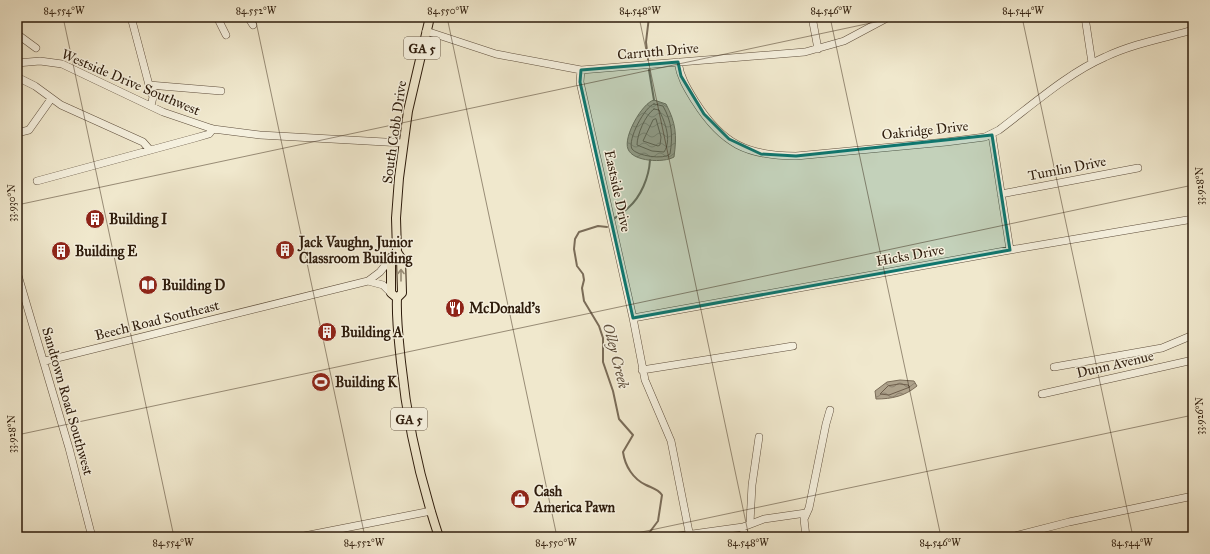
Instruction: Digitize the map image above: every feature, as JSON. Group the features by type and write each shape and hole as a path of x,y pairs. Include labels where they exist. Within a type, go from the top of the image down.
{"main road":[{"name":"South Cobb Drive","path":"430,17 414,78 403,143 394,255 401,258 402,294 394,296 407,411 415,452 439,537"}],"street":[{"path":"131,17 153,97 151,106"},
{"path":"217,17 226,35"},
{"path":"248,17 253,25"},
{"path":"812,17 818,49"},
{"name":"Carruth Drive","path":"426,32 496,54 581,70 785,54 818,49 857,35 889,17"},
{"path":"1085,17 1092,63"},
{"name":"Oakridge Drive","path":"678,62 681,76 704,114 729,140 743,148 761,154 796,156 946,142 992,135 1092,63 1126,49 1193,30"},
{"path":"17,34 36,48"},
{"name":"Westside Drive Southwest","path":"17,63 40,61 62,64 151,106 182,119 213,129 260,135 403,143"},
{"name":"Eastside Drive","path":"581,70 580,82 633,318 642,370 648,390 671,441 689,535"},
{"path":"17,77 36,86 51,99 95,121 143,142 150,150"},
{"path":"149,85 221,91"},
{"path":"17,133 29,130 51,99"},
{"path":"37,180 209,134 213,129"},
{"path":"992,135 1010,250"},
{"name":"Tumlin Drive","path":"1001,194 1138,168"},
{"name":"Hicks Drive","path":"633,318 1010,250 1193,219"},
{"name":"Beech Road Southeast","path":"45,361 368,281 380,272 394,255"},
{"name":"Sandtown Road Southwest","path":"17,272 45,361 92,537"},
{"path":"368,281 383,285 394,296"},
{"path":"1054,368 1162,348 1193,335"},
{"path":"642,370 793,346"},
{"name":"Dunn Avenue","path":"1042,394 1193,360"},
{"path":"806,537 804,520 809,508 830,410"},
{"path":"745,537 759,437"},
{"path":"1011,537 1069,522 1193,496"},
{"path":"299,537 431,511"},
{"path":"671,537 747,525 806,513"}],"highlighted area":[{"path":"678,62 681,76 704,114 729,139 761,154 796,156 992,135 1010,250 633,318 580,82 581,70"}],"water":[{"path":"654,100 666,104 672,117 675,129 674,157 656,161 636,157 628,149 627,144 631,129 639,114 649,102"},
{"path":"900,380 914,381 917,386 898,396 876,399 875,391 887,382"}],"waterway":[{"name":"Olley Creek","path":"648,59 646,42 649,17"},
{"name":"Olley Creek","path":"649,70 654,100"},
{"name":"Olley Creek","path":"615,218 637,198 644,186 650,160"},
{"name":"Olley Creek","path":"607,227 598,226 579,232 575,239 574,249 577,266 583,274 584,280 582,288 584,301 599,326 603,338 603,362 613,391 619,419 633,435 623,452 626,462 630,472 637,479 657,490 662,495 658,521 646,537"}],"place":[{"name":"Building I","path":"95,219"},
{"name":"Jack Vaughn, Junior Classroom Building","path":"285,250"},
{"name":"Building E","path":"61,251"},
{"name":"Building D","path":"148,285"},
{"name":"McDonald's","path":"455,308"},
{"name":"Building A","path":"327,332"},
{"name":"Building K","path":"321,382"},
{"name":"Cash America Pawn","path":"520,499"}]}
